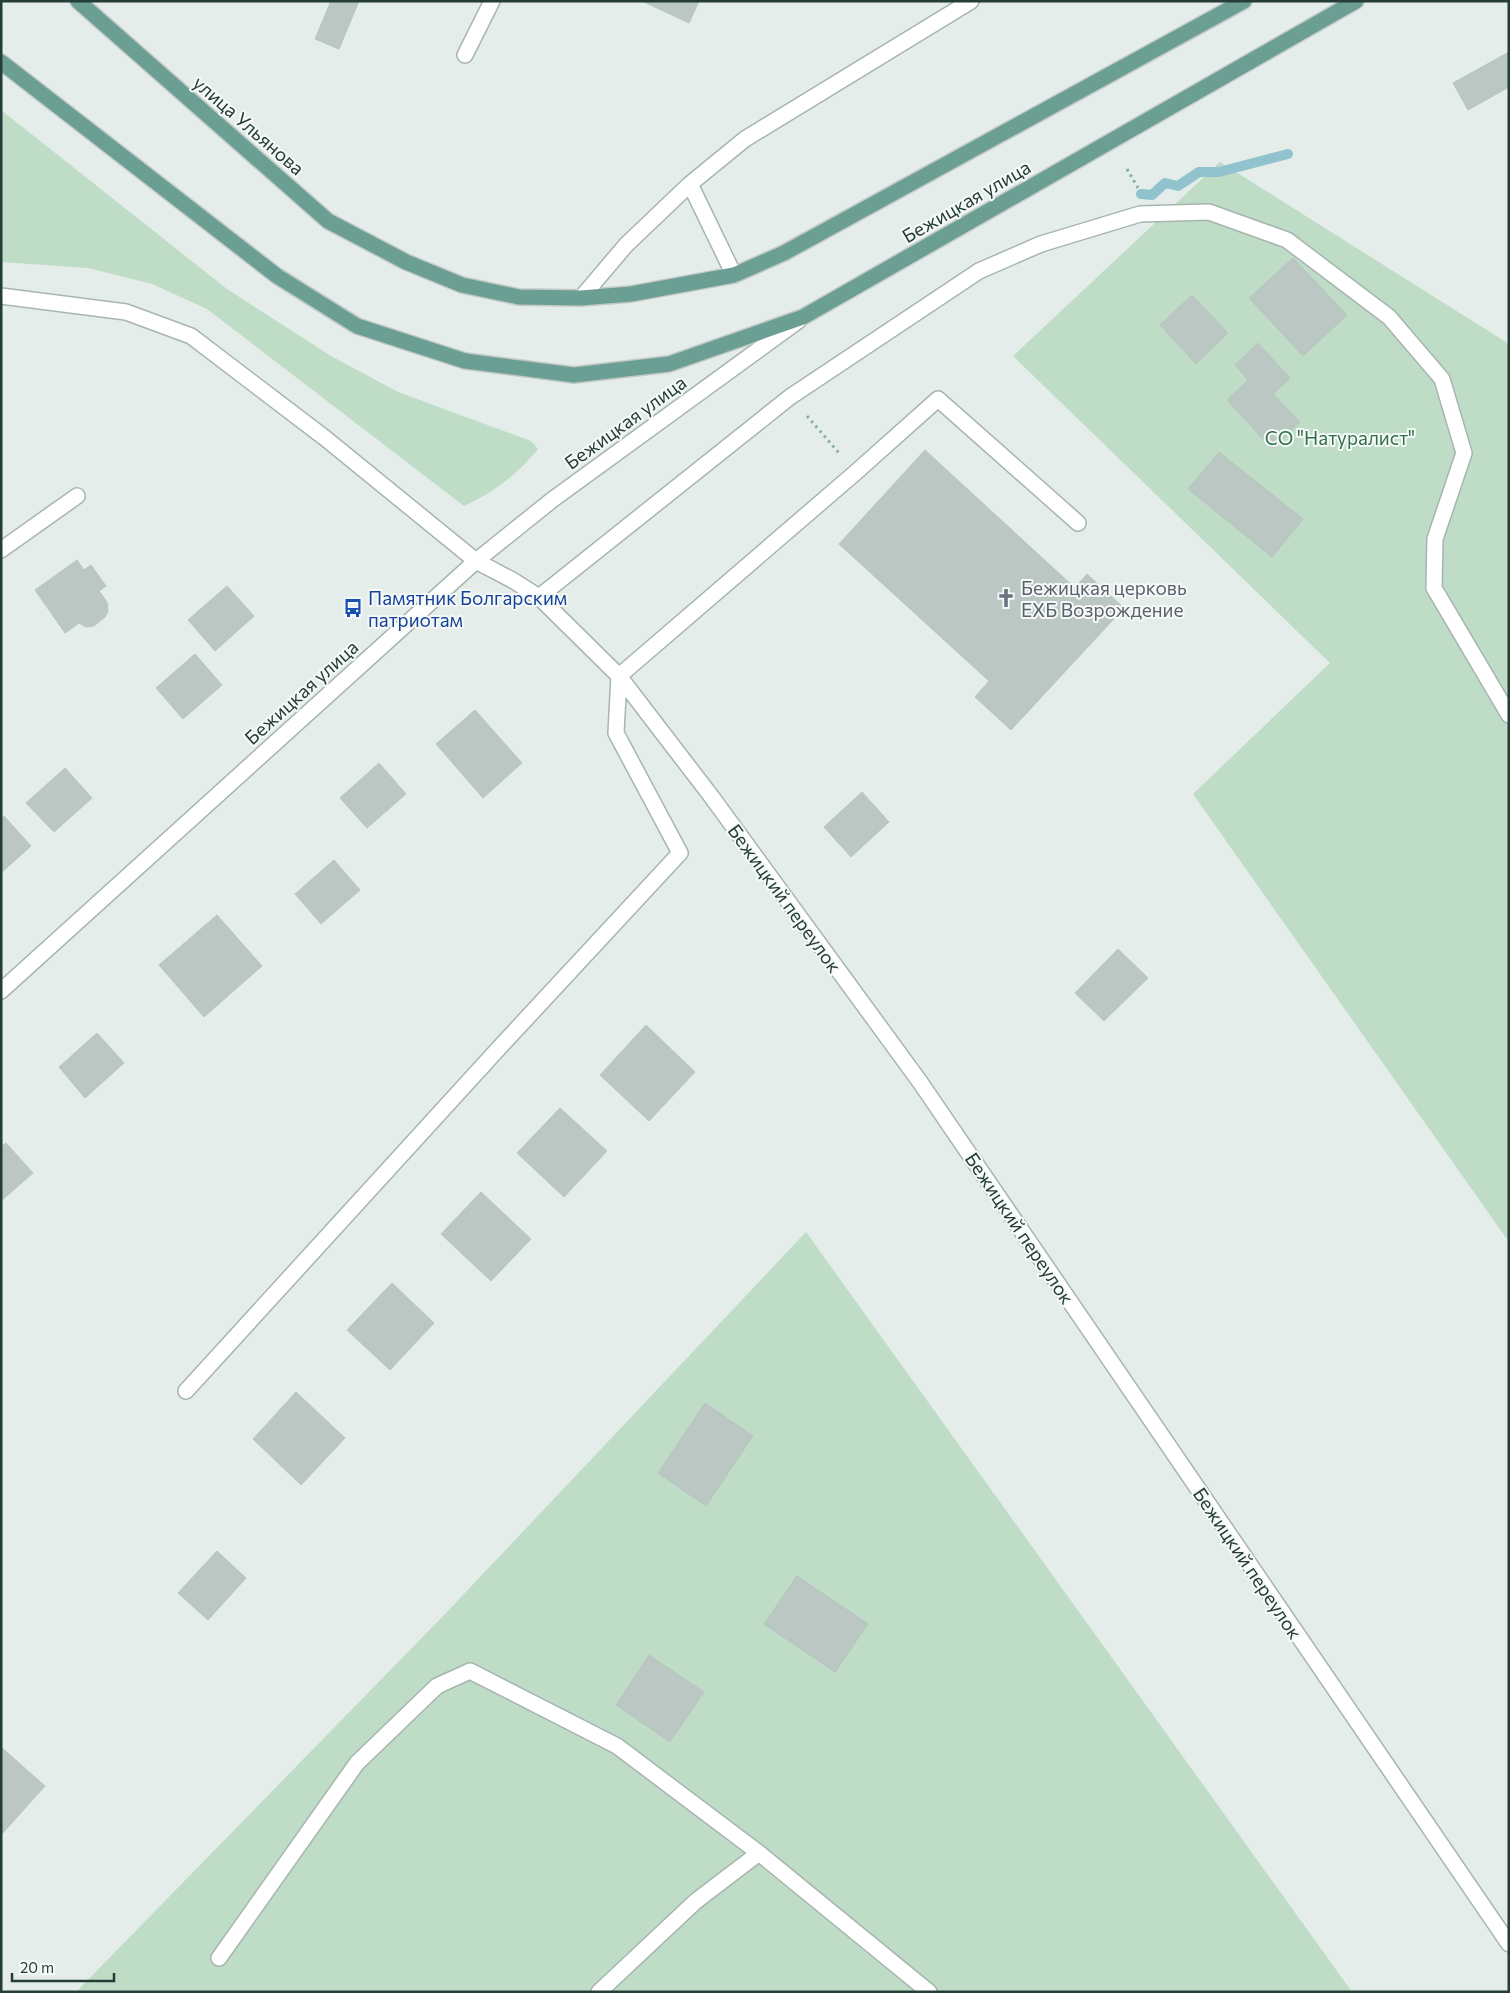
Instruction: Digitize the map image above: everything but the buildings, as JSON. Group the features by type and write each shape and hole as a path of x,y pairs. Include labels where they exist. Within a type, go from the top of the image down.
{"main road":[{"name":"улица Ульянова","path":"78,1 328,221 406,262 462,285 519,297 581,298"},
{"path":"581,298 631,294 734,274 784,254 1244,1"},
{"name":"Бежицкая улица","path":"803,317 1356,1"},
{"path":"1,62 277,276 357,326 464,361 574,375 669,364 803,317"}],"street":[{"path":"465,55 492,1"},
{"path":"581,298 626,245 690,184 745,139 971,1"},
{"path":"690,184 734,274"},
{"path":"539,597 790,397 979,271 1041,244 1140,214 1209,212 1287,240 1389,317 1442,379 1464,453 1435,539 1434,588 1509,715"},
{"name":"Бежицкий переулок","path":"1,296 126,312 191,336 325,438 476,561 539,597 620,676 711,796 920,1082 1509,1944"},
{"name":"Бежицкая улица","path":"1,991 476,561 552,500 803,317"},
{"path":"186,1392 499,1048 680,853 616,733 620,676 856,473 938,399 1078,523"},
{"path":"1,550 77,496"},
{"path":"219,1958 357,1763 437,1686 470,1671 617,1746 759,1853 929,1992"},
{"path":"599,1992 696,1901 759,1853"}],"path":[{"path":"1127,169 1141,194"},
{"path":"790,397 856,473"}],"green space":[{"path":"1,110 227,289 331,356 398,392 531,441 538,449 522,467 504,482 464,506 207,309 152,284 88,268 1,262"},
{"name":"СО \"Натуралист\"","path":"1220,162 1509,344 1509,1242 1193,794 1330,663 1013,356"},
{"path":"806,1232 1352,1992 76,1992 447,1612"}],"waterway":[{"path":"1141,194 1152,195 1165,183 1178,186 1199,172 1219,172 1288,154"}],"place":[{"name":"Бежицкая церковь ЕХБ Возрождение","path":"1006,598"},
{"name":"Памятник Болгарским патриотам","path":"353,608"}]}
